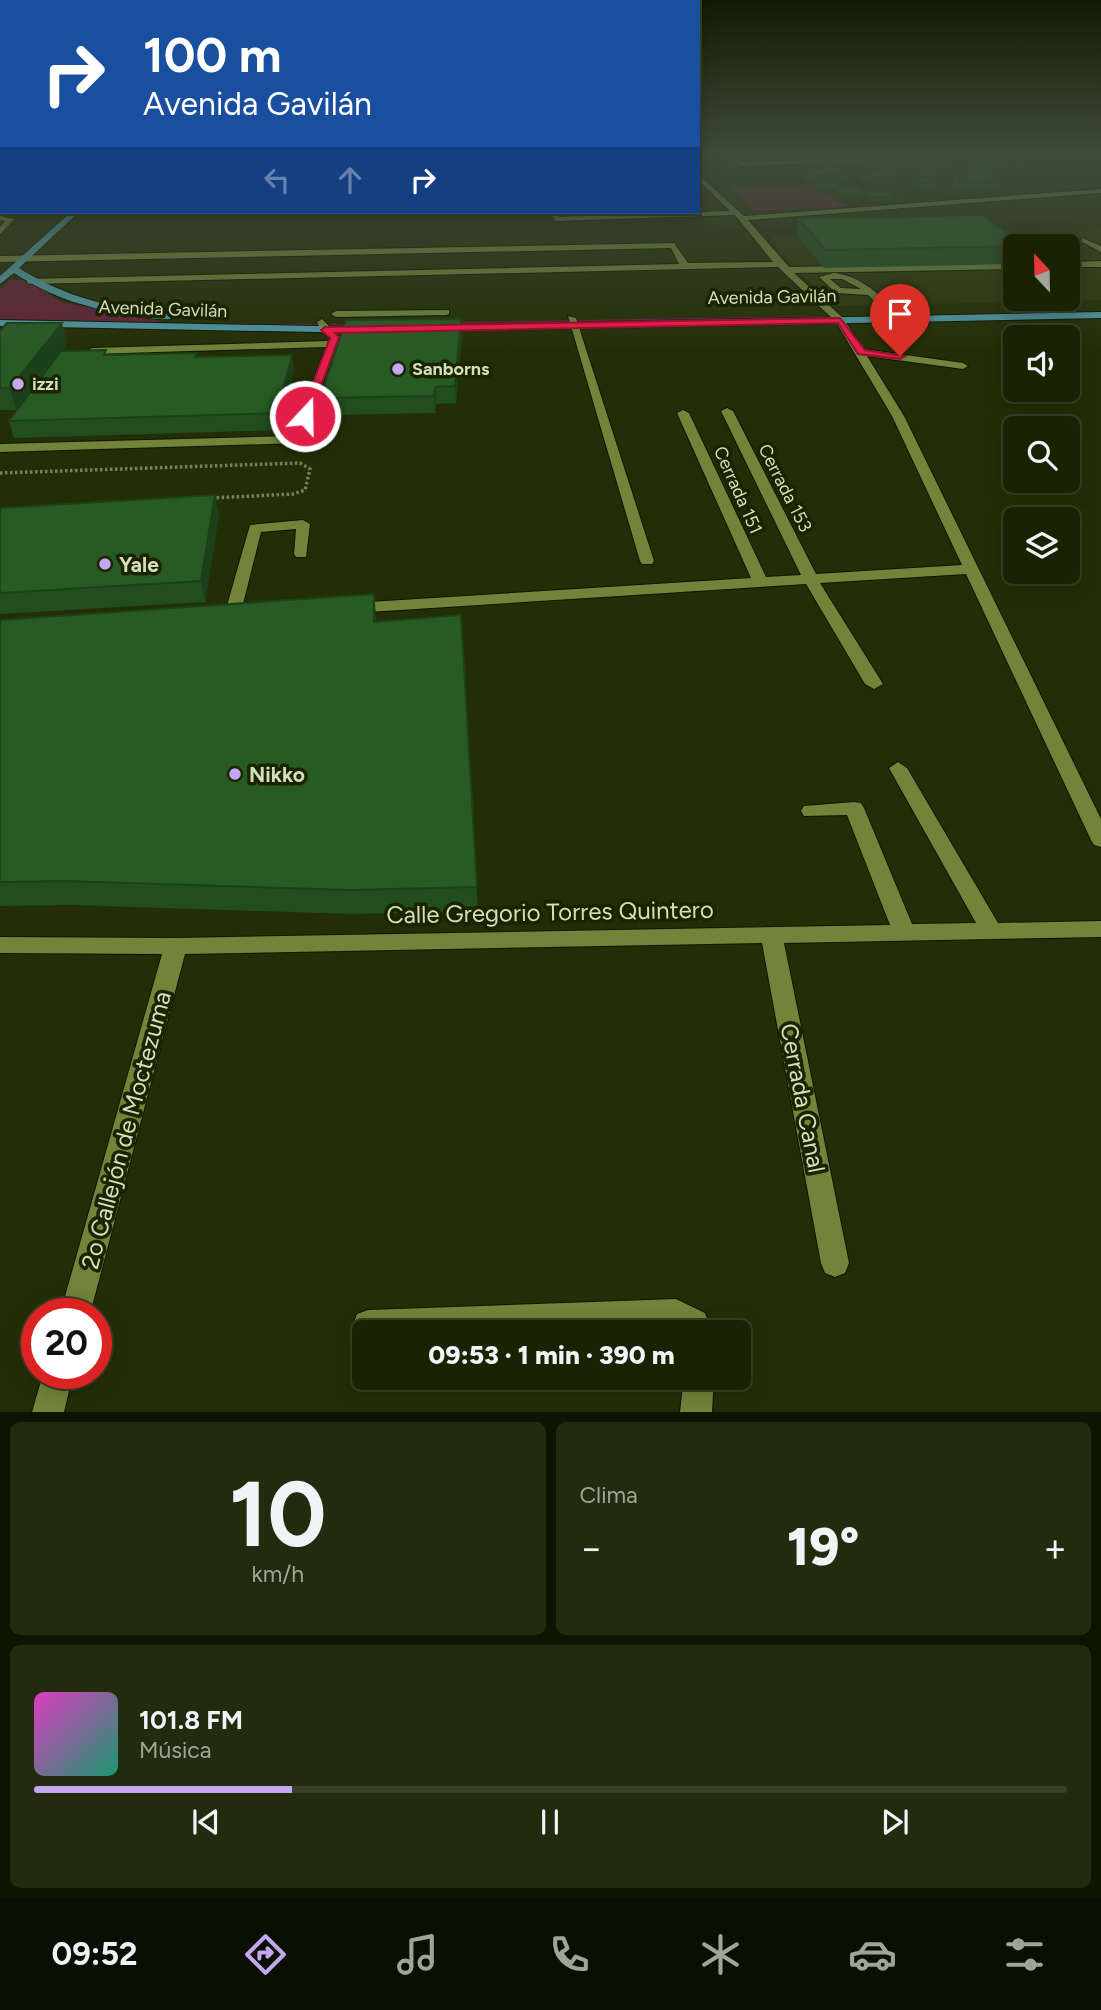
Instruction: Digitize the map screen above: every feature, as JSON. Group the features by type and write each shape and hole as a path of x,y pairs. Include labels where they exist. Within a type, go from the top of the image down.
{"main road":[{"path":"44,227 51,221"},
{"path":"21,254 33,249 65,221"},
{"path":"0,265 7,262"},
{"path":"1,278 7,262"},
{"name":"Avenida Gavilán","path":"7,262 30,281 69,300 103,308 263,326"},
{"name":"Avenida Gavilán","path":"837,317 890,312 1101,307"},
{"name":"Avenida Gavilán","path":"425,329 572,322 1101,315"},
{"name":"Avenida Gavilán","path":"323,326 399,317 572,322"},
{"path":"173,327 183,318"},
{"name":"Avenida Gavilán","path":"0,323 173,327 323,326 374,329"}],"street":[{"path":"745,221 783,267 837,317 862,352 898,416 1101,840"},
{"path":"783,221 788,225"},
{"path":"33,249 470,240"},
{"path":"1085,240 1101,249"},
{"path":"0,250 21,254 399,252 674,245 685,266"},
{"path":"398,272 399,252"},
{"path":"7,262 21,254"},
{"path":"1080,265 1101,264"},
{"path":"30,281 685,266 1003,266"},
{"path":"870,292 890,312"},
{"path":"336,314 399,317 446,312"},
{"path":"572,322 647,561"},
{"path":"0,448 296,440 335,337 323,326"},
{"path":"92,351 332,344"},
{"path":"862,352 962,366"},
{"name":"Cerrada 153","path":"727,411 811,580 874,684"},
{"name":"Cerrada 151","path":"683,412 761,583"},
{"path":"232,616 255,528 303,524 301,554"},
{"path":"344,609 970,569"},
{"path":"898,768 992,932"},
{"path":"811,811 854,808 905,934"},
{"name":"Calle Gregorio Torres Quintero","path":"0,944 176,946 1101,929"},
{"name":"Cerrada Canal","path":"771,934 835,1263"},
{"name":"2o Callejón de Moctezuma","path":"79,1298 176,946"},
{"path":"508,1320 676,1314 687,1320"},
{"path":"48,1412 54,1389"},
{"path":"696,1412 698,1390"}],"path":[{"path":"0,473 300,463 310,469 305,490 293,494 209,498"}],"shaded area":[{"path":"1101,229 1101,300 1080,300 1080,234 1003,234 1003,302 836,306 790,264 770,236"},
{"path":"11,279 26,281 64,303 163,319 152,324 0,322 0,289"},
{"path":"828,318 330,327 200,323 330,324"}],"building":[{"path":"800,221 990,221 1008,234 1003,234 1003,246 826,250"},
{"name":"Sanborns","path":"461,319 455,386 435,387 434,396 320,398 346,320"},
{"path":"7,323 62,323 10,388 0,388 0,331"},
{"path":"106,350 104,355 292,355 277,413 9,421 61,351"},
{"name":"Yale","path":"215,495 201,581 0,593 0,508"},
{"name":"Nikko","path":"374,594 374,622 461,615 477,887 349,890 65,881 0,882 0,620"}],"place":[{"name":"Sanborns","path":"398,369"},
{"name":"izzi","path":"18,384"},
{"name":"Yale","path":"105,564"},
{"name":"Nikko","path":"235,774"}],"route":[{"path":"305,416 335,337 325,330 840,320 862,352 900,356"}]}
